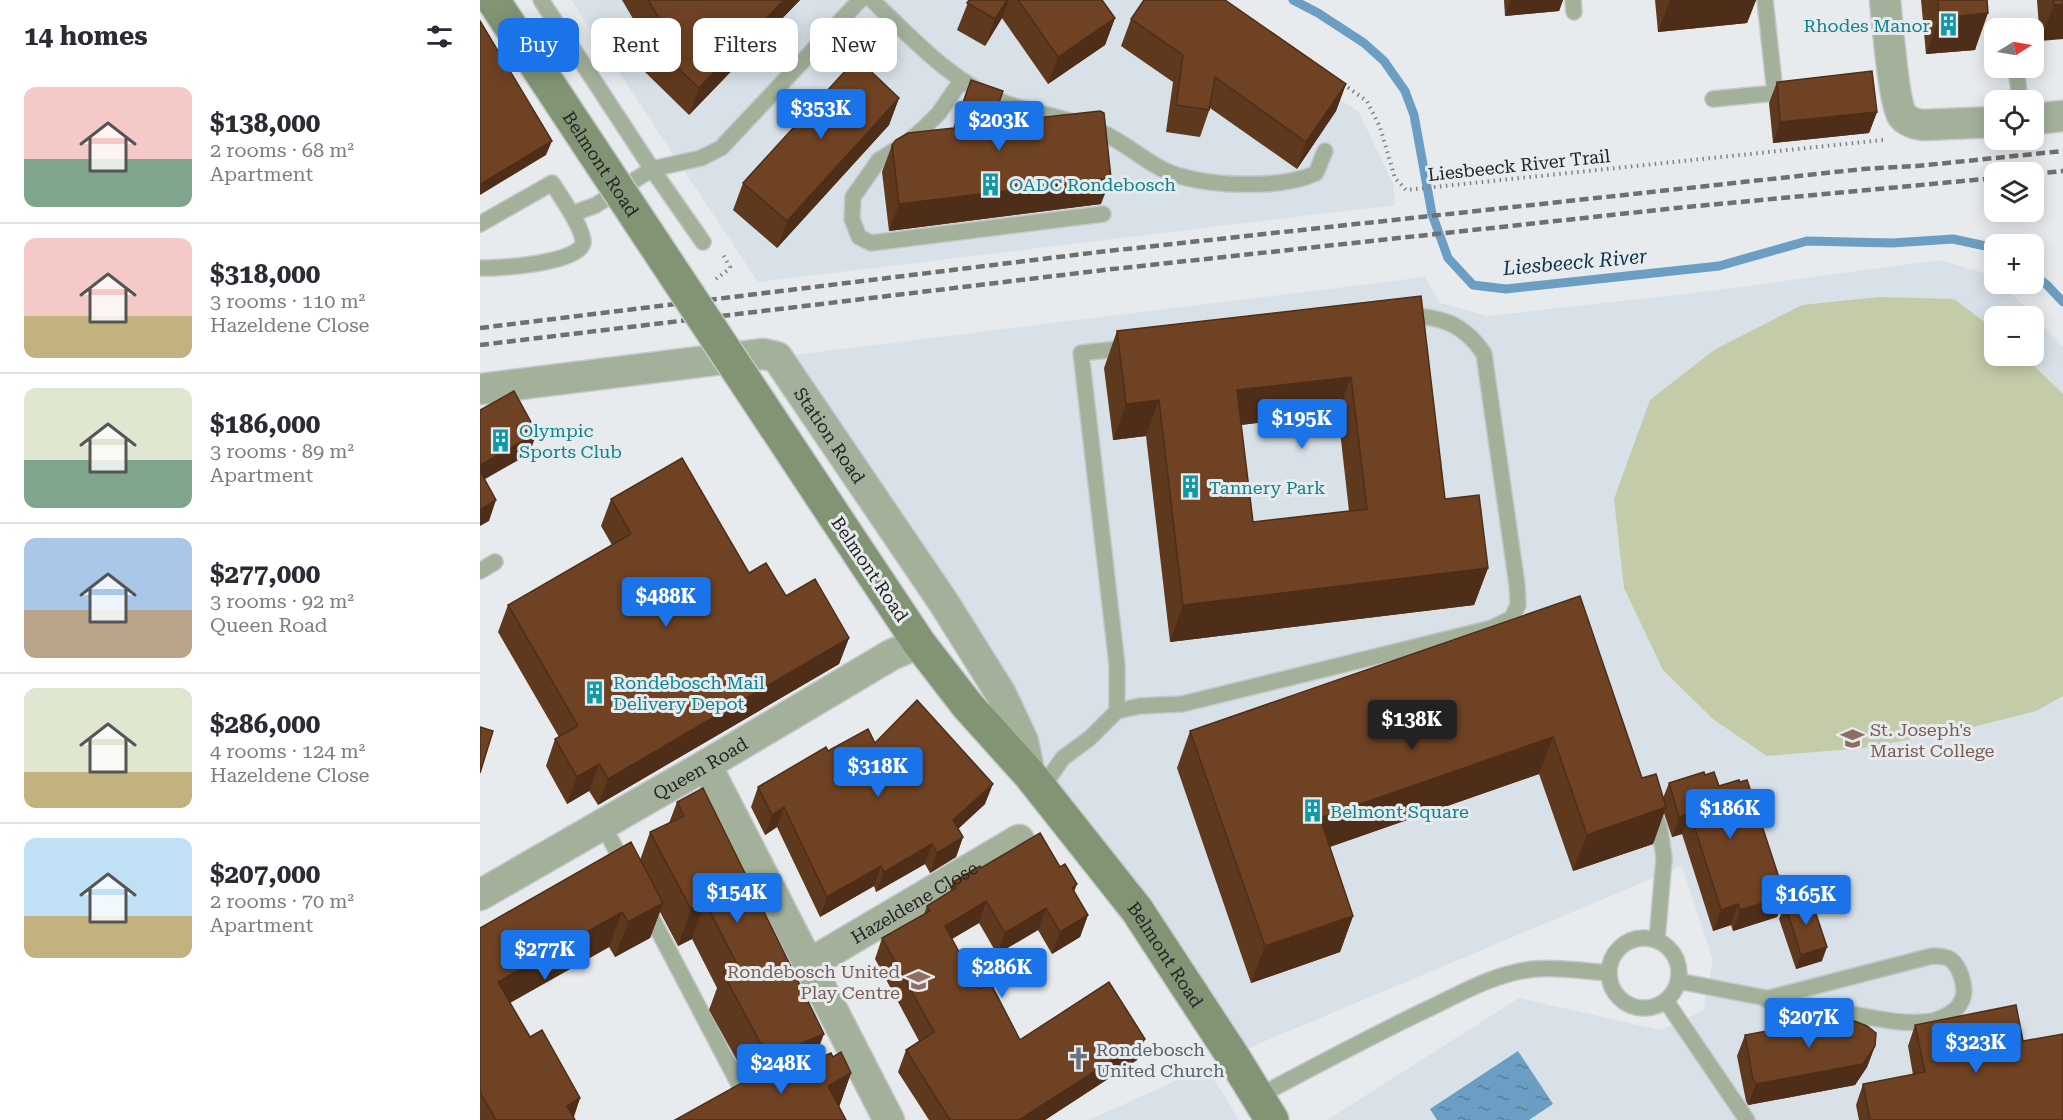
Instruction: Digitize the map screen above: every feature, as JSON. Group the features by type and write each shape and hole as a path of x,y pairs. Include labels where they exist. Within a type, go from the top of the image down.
{"main road":[{"name":"Belmont Road","path":"493,0 919,643 967,705 1090,849 1137,910 1221,1037 1264,1109"}],"street":[{"path":"1885,0 1889,78 1902,115 1912,123 1923,125 1984,122"},
{"path":"2044,118 2063,116"},
{"name":"Station Road","path":"480,389 764,354 777,357 944,603 1001,694 1023,741 1035,782"},
{"name":"Queen Road","path":"480,895 891,655 919,643"},
{"path":"706,765 809,964 850,1065 889,1120"},
{"name":"Hazeldene Close","path":"809,964 1019,840"}],"lane":[{"path":"542,0 703,242"},
{"path":"572,214 596,205 652,168 701,158 721,148 860,0"},
{"path":"872,0 961,81 1006,103 1101,132 1179,177 1197,182 1261,184 1305,178 1316,173 1326,151"},
{"path":"1766,0 1775,93"},
{"path":"961,81 939,113 923,129 908,142 879,160 853,197 852,219 859,237 871,243 1103,214"},
{"path":"1713,99 1808,88"},
{"path":"480,224 552,183 572,214 584,240 582,248 577,253 560,259 493,269 480,268"},
{"path":"1035,782 1090,738 1117,711 1140,706 1182,704 1492,628 1512,618 1518,605 1516,585 1484,354 1474,339 1458,327 1438,318 1405,315 1393,317"},
{"path":"1117,711 1116,653 1081,353 1145,346"},
{"path":"480,571 495,562"},
{"path":"1648,796 1664,843 1665,858 1657,940"},
{"path":"603,825 630,876"},
{"path":"640,897 741,1088 766,1095"},
{"path":"1642,937 1657,940 1676,957 1679,981 1674,993 1666,1001 1644,1009 1629,1006 1618,998 1611,987 1608,973 1611,959 1618,948 1631,940 1642,937"},
{"path":"1679,981 1765,999 1905,1021 1933,1021 1947,1015 1959,1007 1964,987 1955,964 1950,959 1932,956 1765,999"},
{"path":"1264,1109 1403,1020 1478,985 1511,973 1535,969 1608,973"},
{"path":"1666,1001 1748,1120"}],"path":[{"name":"Liesbeeck River Trail","path":"1341,83 1367,101 1380,128 1395,178 1406,190 1892,139 1902,115"},
{"path":"708,284 730,267 718,248"}],"shaded area":[{"path":"571,0 1185,0 1358,111 1393,183 1395,205 758,282 619,72 681,72 681,18 591,18 591,30"},
{"path":"1939,260 1981,272 1984,274 1984,294 2011,294 2024,306 1984,306 1984,366 2044,366 2044,327 2063,347 2063,1120 1327,1120 1519,998 1660,1030 1703,1011 1713,960 1682,866 1232,1055 1023,741 777,357 1425,277 1440,303 1487,316 1710,291"},
{"path":"1206,1067 1239,1120 1089,1120"}],"green space":[{"path":"1879,297 1954,299 1984,322 1984,366 2034,366 2063,394 2063,696 2036,711 1969,728 1864,748 1767,756 1713,719 1663,670 1624,588 1614,499 1650,400 1714,350 1802,305"}],"water":[{"path":"1518,1051 1553,1104 1529,1120 1437,1120 1430,1109"}],"building":[{"path":"648,0 784,0 767,18 693,18 693,72 714,72 699,88 681,71 681,18 659,18"},
{"path":"969,0 1007,0 995,19 967,3"},
{"path":"1018,0 1102,0 1115,18 1058,57"},
{"path":"1144,0 1225,0 1346,84 1306,142 1215,77 1209,110 1176,105 1183,55 1131,19"},
{"path":"1938,0 1987,0 1988,13 1939,18"},
{"path":"2053,0 2063,0 2063,4 2054,5"},
{"path":"480,21 498,51 498,72 511,72 552,141 480,184"},
{"path":"1872,71 1877,112 1780,122 1777,82"},
{"path":"844,72 872,72 899,98 787,221 743,183"},
{"name":"OADC Rondebosch","path":"971,80 1003,91 992,123 1100,111 1104,113 1111,178 899,204 892,145 908,133 954,128"},
{"name":"Tannery Park","path":"1421,296 1445,499 1479,495 1488,568 1183,605 1159,400 1126,404 1117,331","holes":["1351,377 1367,509 1253,522 1237,390"]},
{"path":"514,391 537,433 480,465 480,410"},
{"path":"682,458 749,573 766,563 786,596 815,579 849,638 608,779 599,764 577,777 555,739 578,726 508,605 631,534 611,499"},
{"path":"480,471 496,500 480,510"},
{"name":"Belmont Square","path":"1580,596 1642,778 1656,774 1666,807 1587,835 1553,737 1320,818 1353,916 1265,946 1190,731"},
{"path":"917,700 993,784 953,820 963,837 937,853 932,844 884,872 881,866 827,897 784,807 772,815 758,787 826,747 828,751 868,729 875,743"},
{"path":"480,727 493,731 480,773"},
{"path":"1704,772 1705,775 1714,772 1719,786 1747,780 1785,896 1740,910 1738,904 1721,910 1690,813 1679,817 1669,783"},
{"path":"703,788 824,1034 790,1048 761,1044 723,973 738,966 705,902 691,909 650,832 684,816 677,802"},
{"path":"1040,833 1060,867 1065,864 1077,884 1072,888 1088,915 1060,932 1046,908 1005,933 986,901 945,926 979,989 990,982 1020,1040 1109,982 1145,1039 1019,1120 950,1120 906,1050 934,1032 882,938 930,911 927,906 956,888 953,882"},
{"path":"631,842 663,903 628,922 622,912 498,982 530,1037 542,1030 580,1098 567,1106 575,1120 496,1120 480,1092 480,928"},
{"path":"1810,896 1827,947 1801,955 1785,904"},
{"path":"2016,1005 2023,1041 2063,1034 2063,1120 1870,1120 1863,1084 1925,1072 1915,1025"},
{"path":"1844,1017 1867,1026 1876,1033 1875,1046 1863,1064 1756,1084 1753,1080 1745,1035"},
{"path":"841,1052 851,1073 828,1086 846,1120 675,1120 767,1069 766,1067 794,1069 831,1053 833,1057"}],"waterway":[{"name":"Liesbeeck River","path":"1293,0 1318,13 1364,43 1384,61 1405,91 1414,115 1432,214 1448,258 1473,285 1506,289 1719,266 1807,241 1892,243 1953,239 1984,246"},
{"name":"Liesbeeck River","path":"2044,283 2063,302"}],"railway":[{"path":"480,328 1099,252 1863,169 1917,166 2063,151"},
{"path":"2044,173 2063,171"},
{"path":"480,345 1104,270 1676,208 1984,179"}],"place":[{"name":"Rhodes Manor","path":"1948,25"},
{"name":"OADC Rondebosch","path":"991,184"},
{"name":"Olympic Sports Club","path":"501,440"},
{"name":"Tannery Park","path":"1191,487"},
{"name":"Rondebosch Mail Delivery Depot","path":"595,692"},
{"name":"St. Joseph's Marist College","path":"1852,739"},
{"name":"Belmont Square","path":"1312,811"},
{"name":"Rondebosch United Play Centre","path":"918,981"},
{"name":"Rondebosch United Church","path":"1078,1059"}]}
